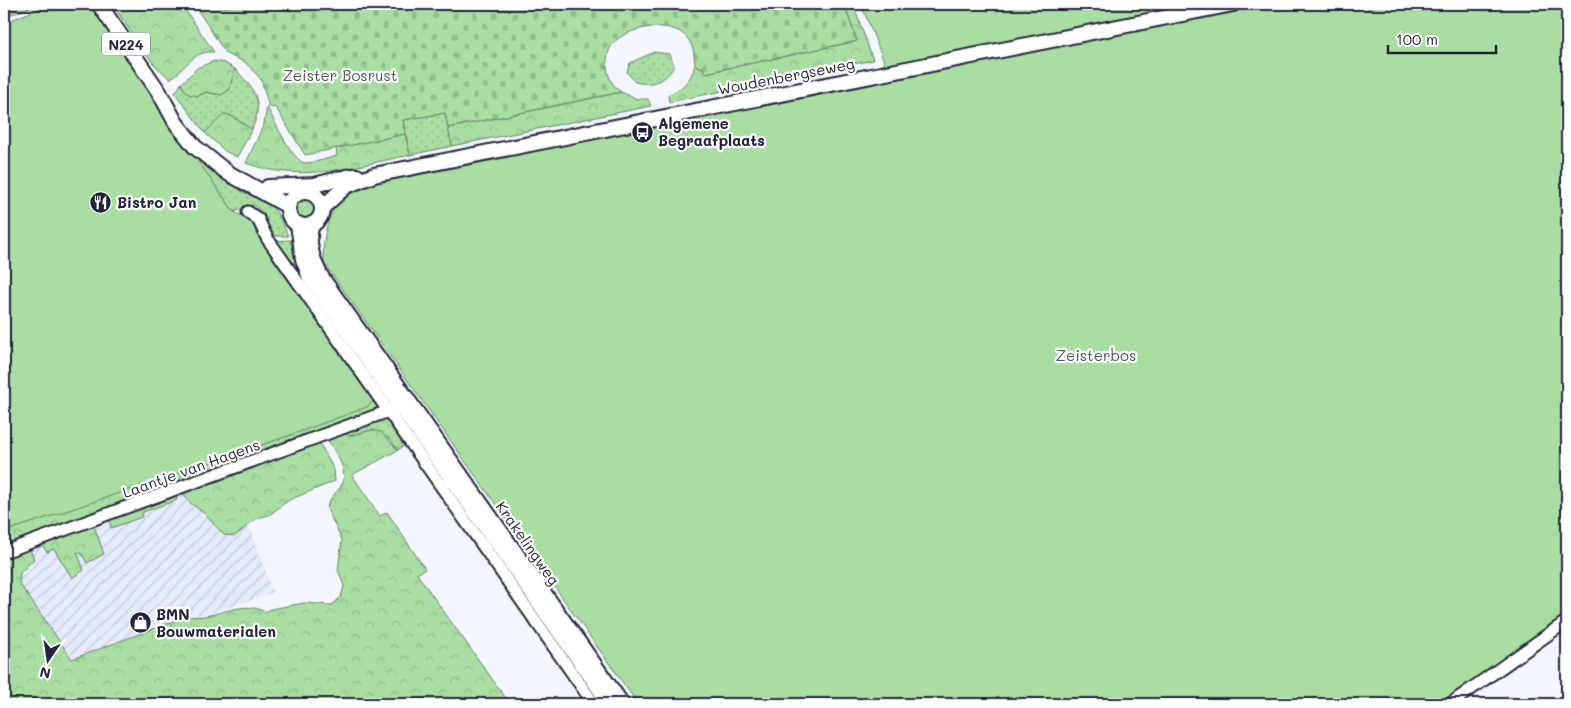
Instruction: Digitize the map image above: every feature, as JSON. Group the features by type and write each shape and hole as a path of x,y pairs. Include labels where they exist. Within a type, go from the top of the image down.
{"main road":[{"name":"N224","path":"99,4 173,114 210,156 267,190 291,201 304,192 314,194"},
{"name":"Woudenbergseweg","path":"314,194 346,186 366,178 1233,4"},
{"name":"N224","path":"267,190 320,185 351,176 366,178"},
{"name":"Woudenbergseweg","path":"322,208 346,186"},
{"path":"267,190 303,260"},
{"path":"314,194 322,208"},
{"path":"291,201 289,214 305,224"},
{"name":"N224","path":"305,224 317,220 322,208"},
{"name":"Krakelingweg","path":"305,224 303,260 310,278 398,406 610,704"},
{"name":"Krakelingweg","path":"305,224 316,268 398,406 622,704"}],"street":[{"name":"Krakelingweg","path":"248,212 258,219 267,238 398,406 594,704"},
{"name":"Laantje van Hagens","path":"4,552 398,406"},
{"path":"1450,704 1567,620"}],"shaded area":[{"path":"190,489 251,530 273,593 72,657 4,565 4,556"}],"green space":[{"path":"18,4 39,4 4,17 4,9"},
{"path":"50,4 89,4 113,31 200,159 198,161 234,212 249,219 375,400 367,407 291,435 4,532 4,23"},
{"path":"127,4 181,4 214,52 206,52 195,57 170,79 153,63 115,9"},
{"name":"Zeister Bosrust","path":"194,4 844,4 857,41 705,73 703,68 695,65 691,45 682,33 664,27 635,30 613,43 607,57 608,73 611,81 621,92 448,128 445,113 403,120 405,134 305,155 276,108 269,107 261,79 245,62 226,54"},
{"path":"844,4 853,4 873,60 669,102 668,95 686,83 695,65 703,68 705,73 857,41"},
{"name":"Zeisterbos","path":"861,4 1567,4 1567,620 1450,704 638,704 324,263 326,229 332,213 342,198 369,182 875,70 885,64"},
{"path":"654,52 669,54 674,65 668,75 653,83 635,82 627,72 630,63"},
{"path":"214,61 224,63 235,69 229,90 221,95 206,92 198,96 188,94 181,84 197,68"},
{"path":"235,69 248,83 257,103 256,119 252,129 231,116 224,114 205,133 175,93 181,84 184,89 198,96 206,92 221,95 229,90"},
{"path":"621,92 637,99 648,99 651,106 452,146 448,128"},
{"path":"267,107 289,148 300,161 305,163 337,156 336,148 405,134 410,155 348,168 308,173 267,169 246,163 264,124"},
{"path":"445,113 452,146 410,155 403,120"},
{"path":"224,114 231,116 252,129 237,157 225,151 205,133"},
{"path":"200,159 218,172 258,194 266,201 278,215 288,236 269,236 264,213 254,205 234,212 197,161"},
{"path":"305,198 313,201 316,209 313,217 305,220 297,217 294,209 297,201"},
{"path":"235,221 381,409 4,546 4,532 8,532"},
{"path":"290,240 298,265 343,334 271,241"},
{"path":"389,416 409,442 398,450 390,439 372,430 349,436 344,432"},
{"path":"372,430 381,432 398,450 352,475 380,516 387,512 425,569 417,574 510,704 4,704 4,556 29,547 34,559 20,573 19,583 72,659 188,616 207,616 247,607 265,612 271,609 304,603 332,605 341,597 344,586 338,570 342,540 327,509 330,500 343,483 344,477 341,463 327,439 344,432 349,436"},
{"path":"319,442 334,470 335,481 289,500 269,515 257,518 235,536 224,535 204,513 189,502 182,491"},
{"path":"175,494 177,500 143,512 142,517 111,528 109,518"},
{"path":"93,523 104,554 87,563 82,554 77,552 84,570 72,578 54,549 47,552 40,542"}],"place":[{"name":"Algemene Begraafplaats","path":"642,132"},
{"name":"Bistro Jan","path":"101,202"},
{"name":"BMN Bouwmaterialen","path":"140,623"}]}
